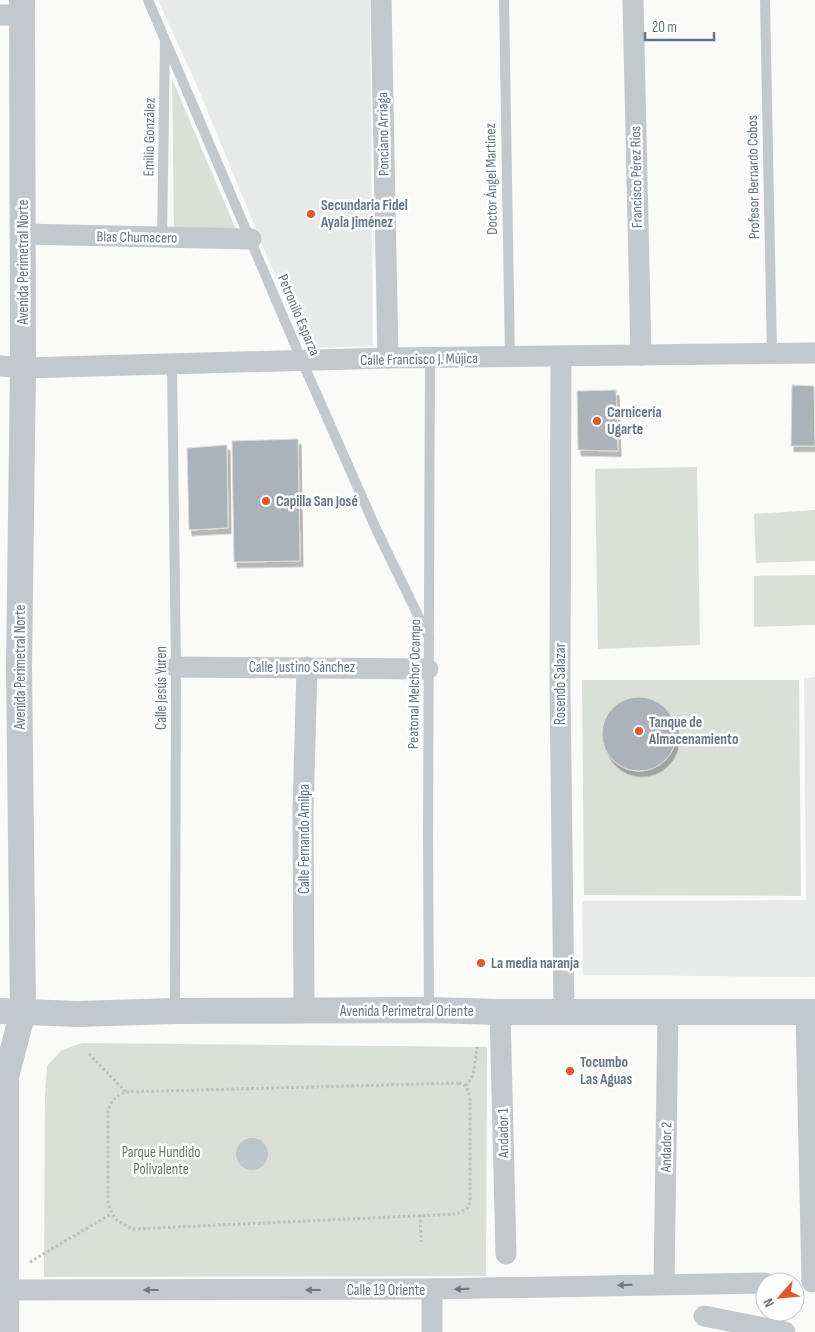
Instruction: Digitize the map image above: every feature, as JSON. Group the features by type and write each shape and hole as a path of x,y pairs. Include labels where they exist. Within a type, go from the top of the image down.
{"street":[{"name":"Ponciano Arriaga","path":"381,0 388,358"},
{"name":"Francisco Pérez Ríos","path":"633,0 640,355"},
{"name":"Avenida Perimetral Norte","path":"6,1332 6,1077 12,1011 19,667 11,367 23,234 14,10"},
{"name":"Blas Chumacero","path":"23,234 251,239"},
{"name":"Calle Francisco J. Mújica","path":"11,367 172,365 388,358 815,354"},
{"name":"Rosendo Salazar","path":"561,356 560,685 564,1011"},
{"name":"Calle Justino Sánchez","path":"176,667 428,669"},
{"name":"Calle Fernando Amilpa","path":"304,1010 304,812 307,667"},
{"name":"Avenida Perimetral Oriente","path":"12,1011 77,1014 304,1010 811,1012"},
{"name":"Andador 1","path":"491,1011 506,1254"},
{"name":"Andador 2","path":"664,1284 668,1011"},
{"path":"807,1282 811,1012"},
{"name":"Calle 19 Oriente","path":"7,1282 432,1290 755,1283"},
{"path":"709,1284 702,1324 785,1332"},
{"path":"432,1290 432,1332"},
{"path":"0,1332 6,1332"}],"lane":[{"name":"Petronilo Esparza","path":"148,0 302,361 377,531 429,638"},
{"name":"Doctor Ángel Martínez","path":"504,0 510,358"},
{"name":"Profesor Bernardo Cobos","path":"765,0 772,354"},
{"name":"Emilio González","path":"162,237 165,38"},
{"name":"Peatonal Melchor Ocampo","path":"428,1010 430,359"},
{"name":"Calle Jesús Yuren","path":"172,365 176,667 175,1011"}],"path":[{"path":"466,1086 473,1076 491,1011"},
{"path":"89,1054 126,1092"},
{"path":"459,1083 466,1086 470,1097 470,1202 468,1208 457,1214 134,1229 118,1222 111,1214 108,1202 108,1110 111,1102 118,1095 126,1092 459,1083"},
{"path":"7,1282 111,1214"},
{"path":"420,1215 421,1242"}],"shaded area":[{"name":"Secundaria Fidel Ayala Jiménez","path":"158,0 370,0 373,346 305,348 195,81"},
{"path":"815,677 815,977 583,975 582,901 806,900 804,678"},
{"path":"252,1138 258,1139 263,1143 267,1148 267,1160 263,1165 258,1169 252,1170 246,1169 241,1165 237,1160 236,1154 237,1148 241,1143 246,1139"}],"green space":[{"path":"172,79 238,234 174,231"},
{"path":"697,467 700,645 598,649 595,469"},
{"path":"815,510 815,561 756,563 754,514"},
{"path":"815,575 815,625 754,627 754,576"},
{"path":"582,680 799,680 801,896 584,895"},
{"name":"Parque Hundido Polivalente","path":"82,1043 487,1047 486,1276 44,1277 45,1095 47,1066 62,1050"}],"building":[{"path":"792,385 814,386 815,446 791,446"},
{"name":"Carnicería Ugarte","path":"616,390 618,451 578,450 577,391"},
{"name":"Capilla San José","path":"298,439 300,561 234,562 232,441"},
{"path":"227,445 228,528 189,530 187,448"},
{"name":"Tanque de Almacenamiento","path":"639,697 660,703 670,713 676,734 670,755 660,765 639,771 618,765 608,755 602,734 608,713 618,703"}],"place":[{"name":"Secundaria Fidel Ayala Jiménez","path":"311,214"},
{"name":"Carnicería Ugarte","path":"597,421"},
{"name":"Capilla San José","path":"266,501"},
{"name":"Tanque de Almacenamiento","path":"639,731"},
{"name":"La media naranja","path":"481,963"},
{"name":"Tocumbo Las Aguas","path":"570,1071"}]}
